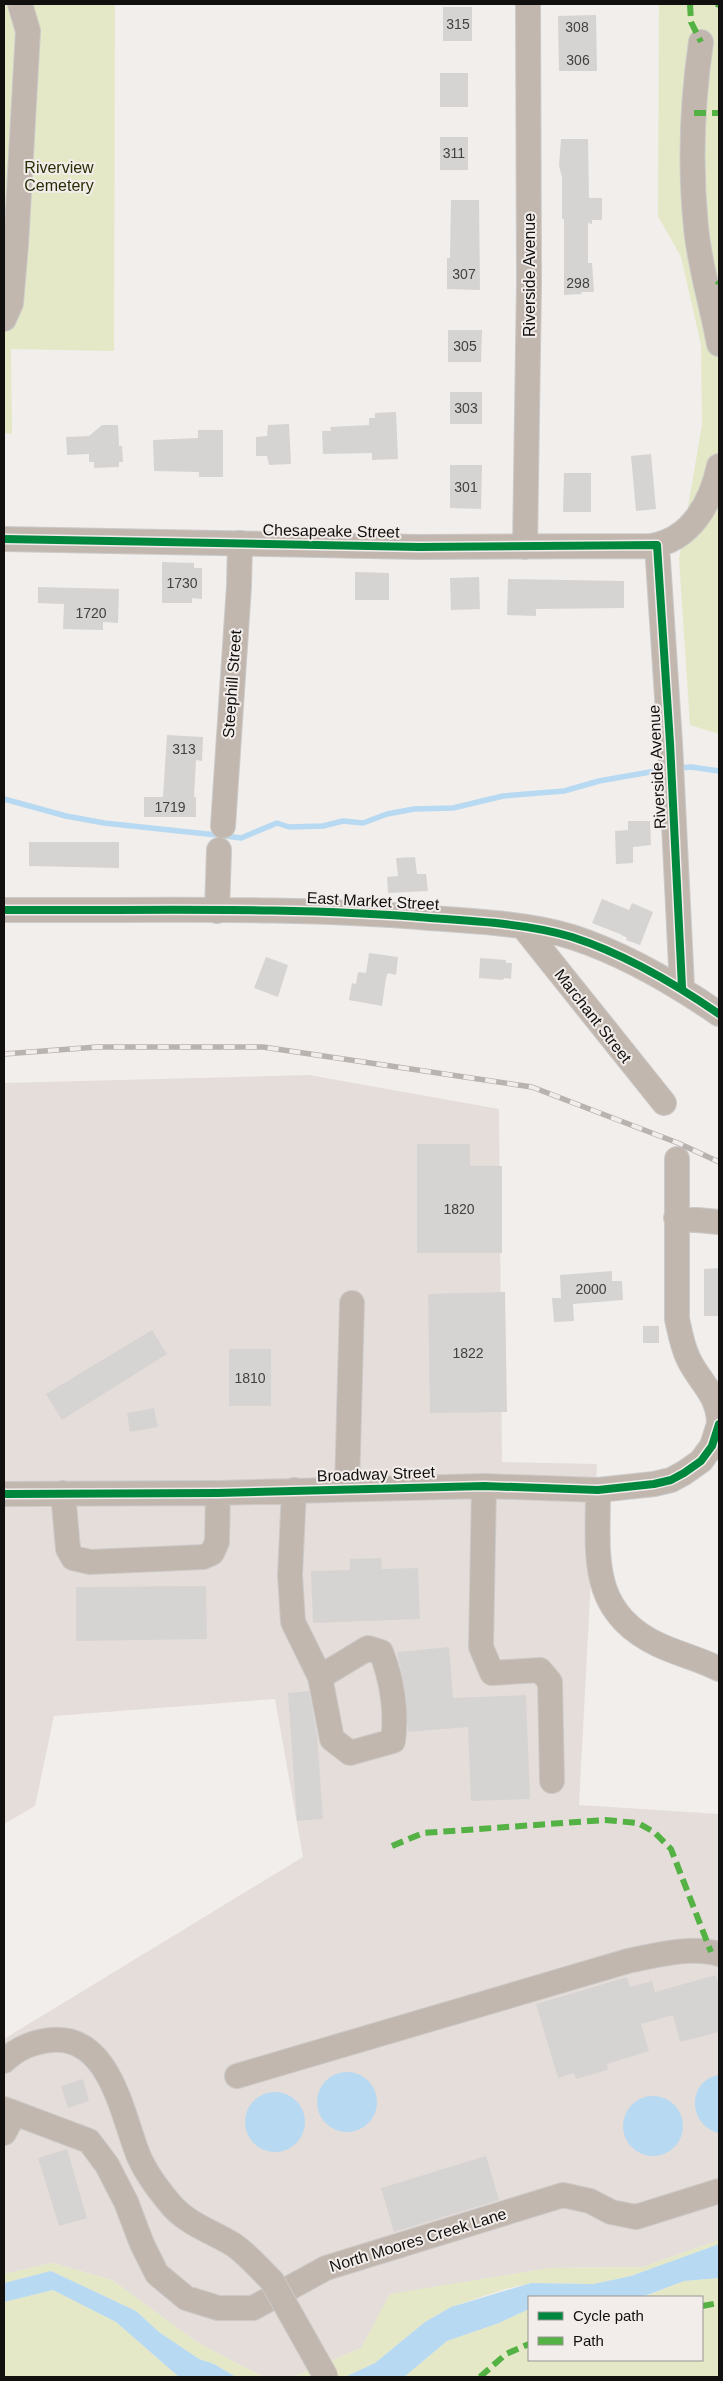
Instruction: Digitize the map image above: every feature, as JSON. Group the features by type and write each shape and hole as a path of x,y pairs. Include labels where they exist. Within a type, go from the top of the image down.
{"street":[{"path":"4,319 10,303 11,195 28,31 20,4"},
{"name":"Riverside Avenue","path":"526,547 529,282 528,4"},
{"path":"701,42 696,74 692,174 696,229 705,285 719,344"},
{"path":"657,545 684,533 694,523 709,497 719,466"},
{"name":"Chesapeake Street","path":"4,539 419,547 657,545"},
{"name":"Steephill Street","path":"223,826 239,586 240,543"},
{"name":"Riverside Avenue","path":"657,545 672,776 682,988"},
{"path":"217,911 219,850"},
{"name":"East Market Street","path":"4,910 383,914 524,928 571,937 588,943 682,988 719,1014"},
{"name":"Marchant Street","path":"524,928 664,1103"},
{"name":"Broadway Street","path":"4,1494 218,1493 347,1488 484,1486 598,1490 654,1484 671,1480 701,1461 712,1446 719,1422 714,1396 688,1359 680,1337 677,1319 677,1159"},
{"path":"676,1218 719,1222"},
{"path":"347,1488 352,1303"},
{"path":"484,1486 481,1647 492,1673 540,1670 550,1682 552,1781"},
{"path":"294,1490 290,1575 293,1622 320,1677"},
{"path":"598,1490 597,1558 600,1576 613,1606 639,1634 658,1644 719,1669"},
{"path":"63,1494 68,1549 73,1558 90,1562 203,1557 212,1553 217,1542 218,1493"},
{"path":"236,2076 628,1961 672,1952 711,1952 719,1954"},
{"path":"4,2061 24,2046 58,2039 72,2041 87,2049 97,2058 107,2071 140,2158 152,2181 174,2207 192,2222 234,2246 254,2261 272,2282 326,2377"},
{"name":"North Moores Creek Lane","path":"7,2118 89,2141 107,2165 157,2274 186,2298 218,2308 253,2308 326,2268 563,2195 590,2201 611,2212 636,2217 719,2191"}],"shaded area":[{"path":"309,1075 499,1109 502,1462 597,1464 579,1805 719,1814 719,2240 643,2267 550,2268 391,2294 361,2348 293,2377 263,2377 198,2343 112,2280 52,2263 4,2274 4,2039 303,1857 275,1699 54,1716 35,1806 4,1824 4,1083"}],"green space":[{"name":"Riverview Cemetery","path":"4,4 115,4 114,351 11,349 12,434 4,433"},
{"path":"659,4 719,4 719,734 690,725 679,559 702,425 701,345 681,257 658,216"},
{"path":"719,2240 719,2244 631,2276 593,2284 531,2283 502,2290 451,2307 425,2322 375,2363 345,2377 293,2377 361,2348 390,2294 550,2268 643,2267"},
{"path":"52,2263 112,2280 198,2343 263,2377 236,2377 214,2364 199,2359 159,2332 136,2311 51,2271 4,2283 4,2274"},
{"path":"719,2278 719,2377 404,2377 447,2341 499,2323 528,2309 528,2361 703,2361 703,2296 646,2296 684,2281"},
{"path":"53,2290 116,2322 179,2377 4,2377 4,2302"}],"water":[{"path":"347,2072 363,2077 368,2081 372,2086 377,2102 372,2118 368,2123 363,2127 347,2132 331,2127 326,2123 322,2118 317,2102 322,2086 326,2081 331,2077"},
{"path":"719,2075 719,2133 709,2129 701,2122 695,2104 696,2094 701,2086 708,2079"},
{"path":"275,2092 291,2097 296,2101 300,2106 305,2122 300,2138 296,2143 291,2147 275,2152 259,2147 254,2143 250,2138 245,2122 250,2106 254,2101 259,2097"},
{"path":"653,2096 669,2101 674,2105 678,2110 683,2126 678,2142 674,2147 669,2151 653,2156 637,2151 632,2147 628,2142 623,2126 628,2110 632,2105 637,2101"},
{"path":"719,2244 719,2278 684,2281 645,2296 528,2296 528,2309 499,2323 447,2341 404,2377 345,2377 375,2363 425,2322 451,2307 531,2283 593,2284 631,2276"},
{"path":"51,2271 136,2311 159,2332 199,2359 214,2364 236,2377 179,2377 116,2322 53,2290 4,2302 4,2283"}],"building":[{"path":"443,7 472,7 472,41 443,41"},
{"path":"596,15 597,71 559,71 558,16"},
{"path":"440,73 468,73 468,107 440,107"},
{"path":"440,137 468,137 468,170 440,170"},
{"path":"561,139 588,139 589,198 602,198 602,220 592,220 592,224 588,223 588,263 592,263 594,292 564,295 564,219 562,219 562,177 559,166"},
{"path":"451,200 479,200 480,290 447,289 447,258 450,258"},
{"path":"448,330 482,330 481,362 448,362"},
{"path":"450,392 482,392 482,424 450,424"},
{"path":"396,412 398,459 372,460 372,453 323,454 322,431 331,431 330,427 369,425 369,418 375,418 375,413"},
{"path":"289,424 291,464 269,465 267,456 256,456 256,437 267,436 268,425"},
{"path":"102,425 118,425 119,446 122,446 123,462 119,462 119,467 94,468 94,462 89,462 89,454 67,455 66,437 89,436"},
{"path":"198,430 223,430 223,477 199,477 199,472 154,471 153,440 198,438"},
{"path":"651,454 656,509 636,511 631,456"},
{"path":"450,465 482,465 481,509 450,508"},
{"path":"564,473 591,473 591,512 563,512"},
{"path":"162,562 194,563 194,568 202,568 202,599 192,598 192,603 162,603"},
{"path":"355,572 389,573 389,600 355,600"},
{"path":"479,577 480,609 451,610 450,578"},
{"path":"508,579 624,581 624,608 536,609 536,616 507,615"},
{"path":"38,587 119,589 118,623 103,622 103,630 63,629 64,604 38,603"},
{"path":"167,735 203,737 202,761 196,760 194,797 196,797 196,817 144,817 144,797 163,797"},
{"path":"628,821 650,821 651,845 633,847 633,863 616,864 615,831 628,830"},
{"path":"29,842 119,842 119,868 29,866"},
{"path":"415,857 417,874 426,874 428,891 388,893 387,877 398,876 396,858"},
{"path":"602,899 629,910 632,903 653,912 640,945 626,940 627,938 620,934 592,923"},
{"path":"369,953 398,957 396,975 388,973 386,978 382,1006 349,1000 352,983 356,984 358,972 366,973"},
{"path":"266,957 288,965 278,997 254,988"},
{"path":"480,958 506,960 506,963 512,963 511,979 479,978"},
{"path":"417,1144 470,1144 470,1166 502,1166 502,1253 417,1253"},
{"path":"719,1268 719,1316 704,1316 704,1269"},
{"path":"612,1271 612,1281 622,1281 623,1300 573,1304 574,1321 554,1322 552,1298 561,1298 560,1275"},
{"path":"505,1292 507,1412 430,1413 428,1294"},
{"path":"643,1326 659,1326 659,1343 643,1343"},
{"path":"152,1330 167,1354 62,1420 46,1394"},
{"path":"229,1349 271,1349 271,1406 229,1406"},
{"path":"154,1408 158,1427 130,1432 127,1413"},
{"path":"381,1558 382,1569 418,1568 420,1619 313,1623 311,1571 350,1570 350,1559"},
{"path":"206,1586 207,1639 76,1641 76,1587"},
{"path":"449,1647 453,1698 526,1695 530,1799 471,1801 468,1727 408,1732 406,1694 397,1652"},
{"path":"309,1691 317,1734 323,1819 297,1821 288,1693"},
{"path":"716,1975 719,1988 719,2032 680,2042 673,2015 641,2024 649,2051 607,2064 608,2070 576,2079 574,2073 558,2078 536,2004 627,1977 630,1987 652,1981 655,1992"},
{"path":"83,2079 89,2101 68,2108 61,2086"},
{"path":"67,2149 87,2218 59,2226 38,2158"},
{"path":"486,2156 499,2200 394,2232 381,2188"}],"waterway":[{"path":"676,768 691,767 719,771"},
{"path":"4,799 66,816 104,823 241,838 277,823 289,827 323,826 343,821 363,823 387,814 414,809 453,808 503,796 564,791 599,781 667,769"}],"railway":[{"path":"4,1054 97,1047 263,1047 532,1087 678,1143 719,1162"}],"marked path":[{"path":"690,4 691,22 701,42"},
{"path":"694,113 719,113"},
{"path":"392,1846 423,1833 605,1820 638,1823 654,1832 671,1849 711,1952"},
{"path":"703,2306 719,2303"},
{"path":"480,2377 506,2354 528,2344"}],"cycle path":[{"path":"4,539 419,547 657,545 670,743 682,987"},
{"path":"4,910 271,910 377,914 520,926 572,937 611,952 667,980 719,1014"},
{"path":"4,1494 218,1493 484,1486 598,1490 654,1484 671,1480 684,1473 701,1461 712,1446 719,1424"}]}
